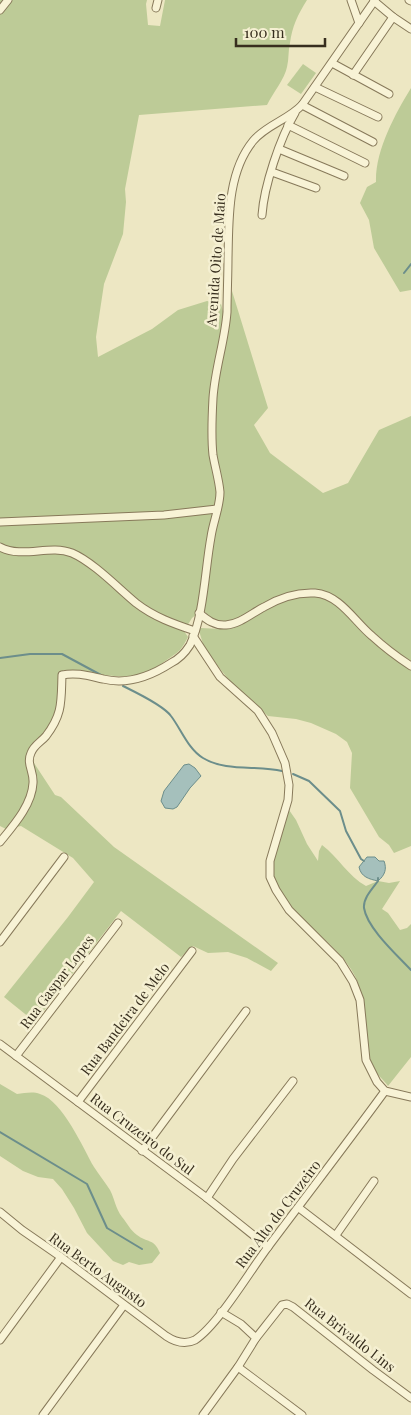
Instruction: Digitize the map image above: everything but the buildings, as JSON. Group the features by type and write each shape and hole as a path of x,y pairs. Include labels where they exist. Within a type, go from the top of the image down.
{"street":[{"path":"0,10 8,0"},
{"path":"351,0 359,23"},
{"path":"374,1 411,29"},
{"name":"Avenida Oito de Maio","path":"0,842 19,817 32,792 33,776 28,760 32,750 46,737 59,715 62,704 62,675 80,674 119,681 142,678 178,659 187,650 199,613 220,490 213,453 214,381 227,319 228,229 232,195 241,161 254,139 299,108 374,1"},
{"path":"353,75 393,17"},
{"path":"332,63 389,94"},
{"path":"315,87 378,117"},
{"path":"262,215 264,195 279,149 288,125 299,108 373,142"},
{"path":"288,125 366,163"},
{"path":"279,149 344,176"},
{"path":"272,172 316,188"},
{"path":"0,522 164,515 217,509"},
{"path":"0,547 18,552 70,552 84,560 136,602 158,617 194,633 220,677 258,711 272,732 281,751 287,772 289,791 286,812 272,849 270,876 283,903 340,961 353,982 360,1000 366,1060 372,1074 385,1091 411,1097"},
{"path":"199,613 213,623 226,625 291,596 306,593 322,594 334,600 381,644 411,666"},
{"path":"0,942 64,857"},
{"name":"Rua Gaspar Lopes","path":"16,1056 118,923"},
{"name":"Rua Bandeira de Melo","path":"78,1102 192,951"},
{"path":"142,1151 246,1011"},
{"name":"Rua Cruzeiro do Sul","path":"0,1044 207,1198 268,1247"},
{"path":"207,1198 233,1159 293,1081"},
{"name":"Rua Alto do Cruzeiro","path":"185,1343 195,1339 204,1332 221,1312 385,1091"},
{"path":"336,1235 374,1181"},
{"path":"299,1208 411,1294"},
{"name":"Rua Berto Augusto","path":"0,1212 172,1340 185,1343"},
{"path":"0,1340 61,1257"},
{"name":"Rua Brivaldo Lins","path":"256,1338 282,1305 287,1304 411,1398"},
{"path":"43,1415 124,1305"},
{"path":"204,1415 238,1368 256,1338 236,1320 221,1312"},
{"path":"238,1368 302,1415"}],"green space":[{"path":"0,0 147,0 148,25 160,26 165,0 307,0 292,32 286,71 267,105 139,115 125,189 126,202 123,234 104,284 96,337 98,357 152,329 178,310 207,301 221,304 228,330 232,291 268,408 254,425 270,453 323,493 348,483 379,430 411,416 411,661 397,652 364,624 337,598 326,592 309,589 284,595 236,620 213,619 203,609 192,618 184,631 188,637 180,650 149,671 137,675 109,676 63,670 64,678 60,716 32,753 32,760 55,795 61,797 114,847 278,963 271,971 247,958 228,952 208,953 193,946 181,957 121,911 35,1022 4,997 94,882 73,858 21,826 6,829 0,826"},
{"path":"303,64 316,73 301,94 287,85"},
{"path":"411,88 411,290 400,292 374,248 369,220 360,203 367,187 376,182 382,145"},
{"path":"301,597 321,598 333,603 343,610 376,644 411,670 411,846 394,853 389,845 379,837 350,788 352,753 347,742 336,734 311,723 296,719 268,716 233,685 204,647 199,631 201,628 221,629 233,627 266,608"},
{"path":"289,810 318,861 322,845 354,877 366,886 378,881 389,883 400,881 382,909 388,913 400,930 407,928 411,924 411,1057 388,1086 375,1071 369,1057 362,999 355,976 336,951 287,902 274,876 273,868 276,851"},
{"path":"0,1084 17,1094 32,1092 40,1094 57,1106 72,1126 94,1167 110,1190 122,1217 135,1233 158,1248 160,1253 152,1263 139,1265 129,1262 123,1265 113,1261 87,1233 74,1208 53,1179 38,1177 23,1171 0,1156"}],"water":[{"path":"189,764 201,776 177,807 173,809 165,808 161,801 164,791 184,765"},
{"path":"367,857 375,857 379,861 384,861 385,872 378,881 366,877 360,870 359,867"}],"waterway":[{"path":"404,273 411,264"},
{"path":"0,658 30,654 62,654 101,675"},
{"path":"123,686 148,699 167,712 189,744 203,758 232,767 282,771"},
{"path":"293,774 309,781 340,811 346,831 361,859 364,861"},
{"path":"378,878 364,904 366,916 383,941 411,970"},
{"path":"0,1132 87,1184 107,1228 142,1249"}]}
